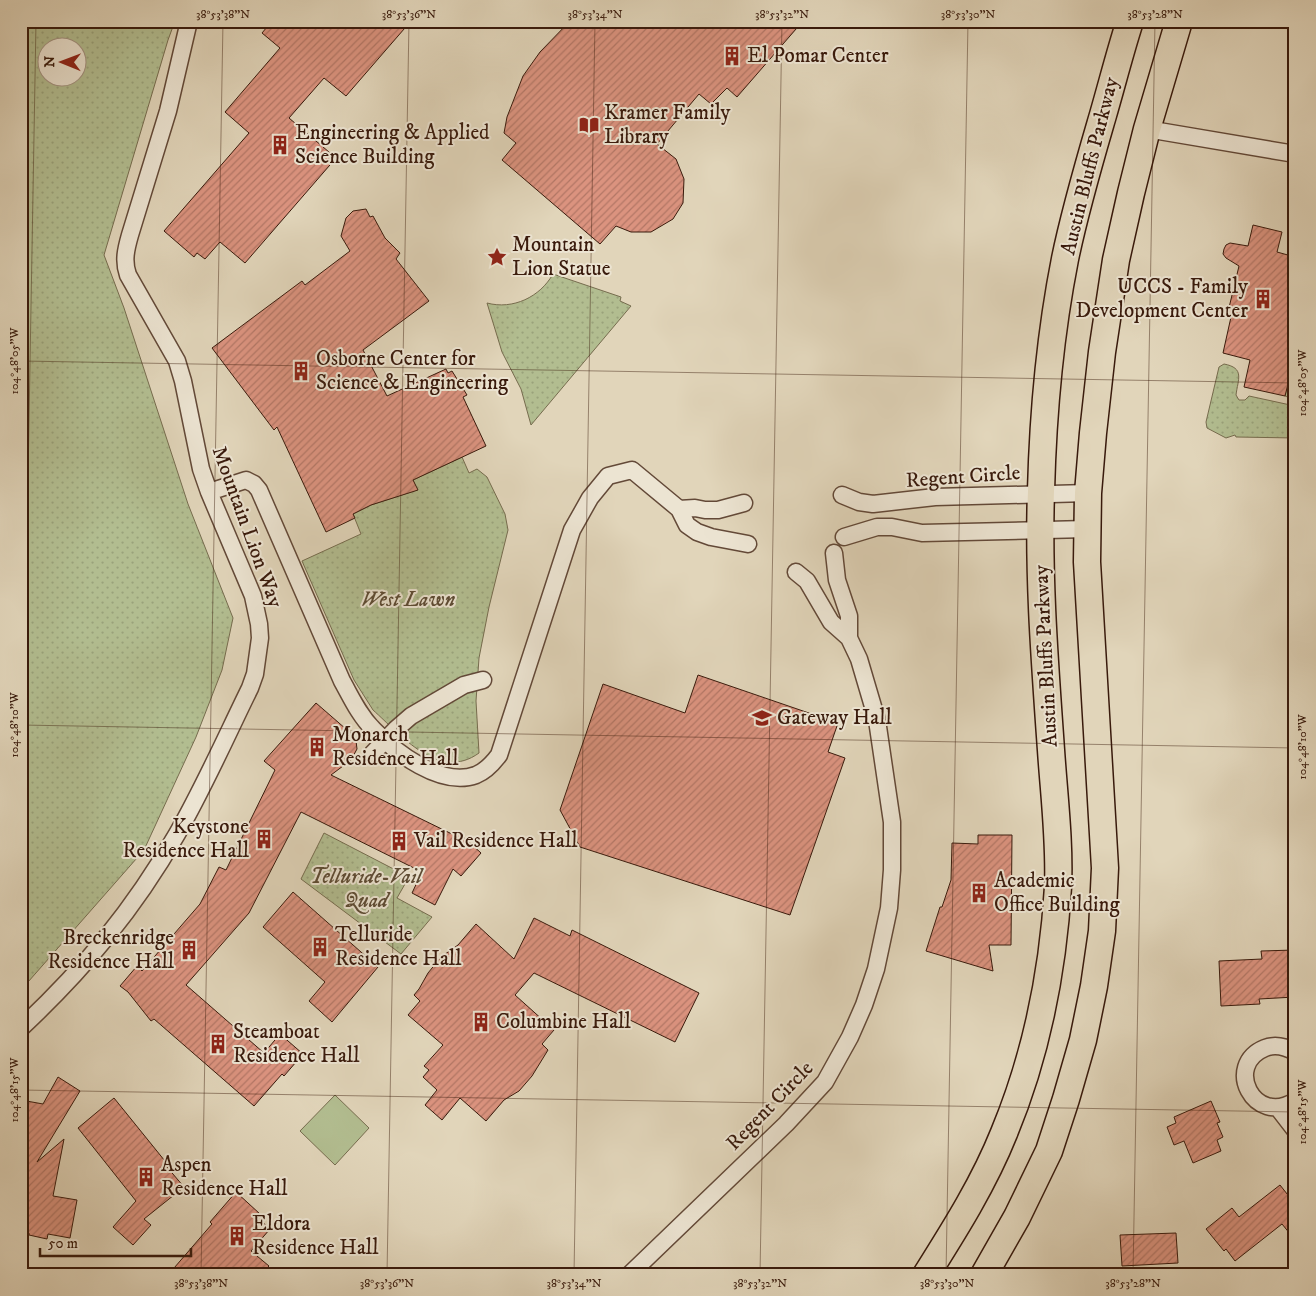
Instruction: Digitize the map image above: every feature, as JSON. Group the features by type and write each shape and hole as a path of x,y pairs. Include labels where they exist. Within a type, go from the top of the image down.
{"main road":[{"name":"Austin Bluffs Parkway","path":"926,1275 974,1195 1004,1133 1022,1083 1036,1033 1047,980 1058,884 1040,530 1043,426 1055,317 1065,260 1087,168 1130,21"},
{"path":"984,1275 1017,1217 1052,1143 1083,1040 1094,986 1102,931 1105,868 1087,562 1088,492 1093,432 1102,352 1115,269 1147,129 1179,21"}],"street":[{"name":"Mountain Lion Way","path":"21,1028 85,964 134,902 178,834 255,674 260,638 257,610 201,469 184,381 177,362 124,265 130,235 168,111 189,21"},
{"path":"1147,129 1295,154"},
{"path":"209,492 246,480 254,484 259,490 342,681 355,706 372,728 398,751 420,766 454,777 469,777 478,774 491,765 499,755 572,530 590,498 608,476 632,470 679,509 687,525 697,532 748,544"},
{"name":"Regent Circle","path":"842,495 859,502 873,504 935,497 1088,492"},
{"path":"679,509 718,510 744,503"},
{"path":"844,536 878,527 892,527 922,533 1087,529"},
{"name":"Regent Circle","path":"834,553 837,580 849,616 849,638"},
{"name":"Regent Circle","path":"629,1275 786,1124 826,1082 850,1038 864,1005 878,962 887,919 892,870 892,822 877,720 859,659 849,638 831,622 807,581 796,572"},
{"path":"372,754 411,716 464,685 482,680"},
{"path":"1295,1052 1279,1046 1269,1046 1260,1050 1252,1056 1247,1064 1245,1082 1248,1091 1261,1104 1278,1108 1295,1101"},
{"path":"1278,1108 1295,1130"}],"green space":[{"path":"21,21 175,21 104,255 124,308 188,504 233,618 222,670 196,737 144,850 21,990"},
{"path":"553,274 621,297 620,301 631,306 531,425 521,389 502,352 487,303 506,305 525,300 541,289"},
{"path":"1224,364 1238,371 1239,379 1236,395 1239,400 1245,400 1249,396 1295,406 1295,438 1236,437 1235,435 1226,438 1207,428 1206,422 1219,367"},
{"path":"1292,368 1295,369 1295,400 1285,396"},
{"name":"West Lawn","path":"462,457 469,473 477,469 487,477 505,514 508,530 489,607 479,658 476,701 479,753 464,761 450,762 435,759 422,752 408,742 373,710 354,680 302,561 361,534 353,514 371,505 417,490 413,480"},
{"name":"Telluride-Vail Quad","path":"324,833 409,877 397,898 432,917 401,954 301,879"},
{"path":"335,1095 369,1128 335,1165 300,1131"}],"building":[{"name":"Engineering & Applied Science Building","path":"272,21 411,21 346,96 324,78 289,118 336,158 245,263 220,242 205,259 197,253 194,257 164,231 249,133 225,112 280,48 262,33"},
{"name":"Kramer Family Library","path":"570,21 803,21 737,97 727,88 711,104 699,94 657,144 676,159 684,179 683,203 673,219 651,232 631,232 616,226 600,244 502,160 516,143 504,133 507,117 523,76 540,52"},
{"name":"Osborne Center for Science & Engineering","path":"366,209 370,217 373,216 385,238 400,253 396,259 429,301 363,350 387,396 446,369 448,373 452,371 467,395 463,397 486,446 413,480 418,490 371,505 353,514 355,518 326,532 277,427 274,430 212,348 302,281 305,285 350,251 341,236 346,218 353,211"},
{"name":"UCCS - Family Development Center","path":"1253,225 1282,232 1277,252 1295,257 1295,368 1292,368 1285,396 1244,387 1250,360 1223,353 1231,317 1227,316 1239,266 1226,258 1223,254 1224,249 1230,243 1248,246"},
{"path":"698,675 838,723 828,752 845,758 790,915 580,847 560,810 603,684 685,713"},
{"path":"316,703 354,736 356,741 357,749 351,760 331,775 456,836 459,833 481,853 461,876 453,869 435,905 412,893 422,872 301,812 249,913 186,985 264,1053 280,1034 303,1054 284,1076 282,1074 254,1106 154,1019 151,1021 128,992 120,986 137,966 142,971 200,904 219,867 226,870 275,770 264,761"},
{"name":"Academic Office Building","path":"978,835 1012,835 1011,945 989,945 993,971 926,951 951,880 952,843 978,844"},
{"name":"Telluride Residence Hall","path":"293,892 378,967 332,1022 309,1001 325,982 263,927"},
{"name":"Columbine Hall","path":"534,918 570,936 572,930 699,993 675,1042 534,973 515,995 554,1030 542,1044 548,1050 532,1076 519,1091 504,1100 486,1121 460,1098 442,1120 425,1105 437,1090 423,1077 429,1070 424,1066 443,1045 408,1015 420,1001 414,995 441,957 458,945 476,924 514,959"},
{"path":"1295,950 1295,997 1259,999 1260,1004 1221,1006 1219,961 1262,959 1261,951"},
{"path":"58,1077 80,1091 37,1162 64,1139 53,1196 77,1200 70,1238 48,1234 47,1239 21,1232 21,1100 43,1104"},
{"name":"Aspen Residence Hall","path":"114,1098 184,1187 144,1219 151,1225 133,1245 113,1227 136,1201 78,1128"},
{"path":"1211,1101 1220,1122 1217,1123 1223,1137 1217,1140 1221,1151 1193,1163 1184,1141 1174,1145 1167,1127 1176,1123 1174,1117"},
{"path":"1280,1185 1295,1204 1295,1240 1282,1224 1235,1261 1206,1229 1232,1208 1239,1217"},
{"name":"Eldora Residence Hall","path":"236,1192 260,1214 257,1217 270,1229 251,1251 269,1266 260,1275 168,1275 212,1224 210,1222"},
{"path":"1176,1233 1178,1263 1122,1266 1120,1235"}],"place":[{"name":"El Pomar Center","path":"732,56"},
{"name":"Kramer Family Library","path":"589,125"},
{"name":"Engineering & Applied Science Building","path":"280,145"},
{"name":"Mountain Lion Statue","path":"497,257"},
{"name":"UCCS - Family Development Center","path":"1263,299"},
{"name":"Osborne Center for Science & Engineering","path":"301,371"},
{"name":"Gateway Hall","path":"762,718"},
{"name":"Monarch Residence Hall","path":"317,747"},
{"name":"Keystone Residence Hall","path":"264,839"},
{"name":"Vail Residence Hall","path":"399,841"},
{"name":"Academic Office Building","path":"979,893"},
{"name":"Telluride Residence Hall","path":"320,947"},
{"name":"Breckenridge Residence Hall","path":"189,950"},
{"name":"Columbine Hall","path":"481,1022"},
{"name":"Steamboat Residence Hall","path":"218,1044"},
{"name":"Aspen Residence Hall","path":"146,1177"},
{"name":"Eldora Residence Hall","path":"237,1236"}]}
